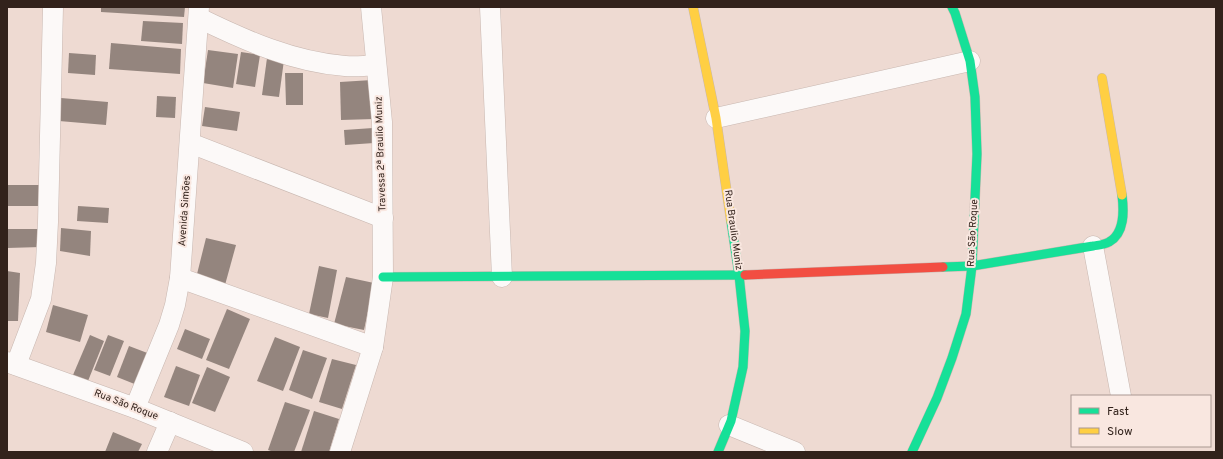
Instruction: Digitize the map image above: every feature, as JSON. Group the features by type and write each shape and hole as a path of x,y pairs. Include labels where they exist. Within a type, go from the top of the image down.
{"street":[{"path":"12,364 41,298 46,263 53,7"},
{"name":"Travessa 2ª Braulio Muniz","path":"340,452 373,347 383,277 382,122 371,7"},
{"path":"490,7 502,277"},
{"name":"Rua Braulio Muniz","path":"693,7 716,118 739,275 745,331 744,360 740,382 729,425 718,452"},
{"name":"Rua São Roque","path":"912,452 937,398 952,358 966,314 972,266 977,154 976,97 970,61 952,7"},
{"path":"199,12 248,40 299,58 346,67 376,65"},
{"name":"Avenida Simões","path":"135,408 169,325 175,305 180,278 199,12"},
{"path":"716,118 970,61"},
{"path":"383,277 739,275 972,266 1107,243 1119,232 1123,208 1102,78"},
{"path":"190,143 383,218"},
{"path":"1093,246 1121,395"},
{"path":"180,278 373,347"},
{"name":"Rua São Roque","path":"12,364 135,408 243,452"},
{"path":"157,452 170,422"},
{"path":"729,425 795,452"}],"building":[{"path":"101,7 185,7 184,17 101,12"},
{"path":"143,21 183,23 182,44 141,41"},
{"path":"111,43 181,49 180,74 109,69"},
{"path":"208,50 238,54 233,88 203,83"},
{"path":"241,52 260,55 255,87 236,84"},
{"path":"69,53 96,55 95,75 68,73"},
{"path":"267,58 284,60 279,97 262,95"},
{"path":"285,73 303,73 303,105 286,105"},
{"path":"372,80 374,119 341,120 340,82"},
{"path":"157,96 176,97 175,118 156,117"},
{"path":"61,98 108,102 106,125 59,121"},
{"path":"205,107 240,112 237,131 202,126"},
{"path":"373,128 374,143 345,145 344,130"},
{"path":"7,185 39,185 39,206 7,206"},
{"path":"78,206 109,208 108,223 77,221"},
{"path":"61,228 91,231 90,256 60,251"},
{"path":"7,229 41,229 41,247 7,248"},
{"path":"206,238 236,245 225,285 196,278"},
{"path":"319,266 337,270 328,318 309,314"},
{"path":"7,271 20,273 18,321 7,321"},
{"path":"346,277 374,283 364,330 334,324"},
{"path":"53,305 88,315 80,342 46,332"},
{"path":"227,309 250,319 229,369 206,360"},
{"path":"185,329 210,339 202,359 177,349"},
{"path":"90,335 104,341 88,381 73,375"},
{"path":"108,335 124,341 110,376 94,370"},
{"path":"275,337 300,347 283,391 257,381"},
{"path":"129,346 150,354 137,385 117,377"},
{"path":"303,350 327,358 312,399 289,390"},
{"path":"332,359 356,365 342,409 319,402"},
{"path":"176,366 200,375 189,406 164,397"},
{"path":"207,367 230,377 215,412 192,403"},
{"path":"285,402 310,410 294,452 274,452 268,450"},
{"path":"314,411 339,419 329,452 301,452"},
{"path":"113,432 142,444 138,452 105,452"}],"traffic: fast":[{"path":"912,452 937,398 952,358 966,314 972,266 977,154 975,97 970,61 952,7"},
{"path":"943,267 972,266 1107,243 1114,238 1121,227 1123,215 1122,195"},
{"path":"718,452 731,421 743,367 745,331 731,221"},
{"path":"383,277 745,275"}],"traffic: slow":[{"path":"693,7 716,118 731,221"},
{"path":"1102,78 1122,195"}],"traffic: jam":[{"path":"745,275 943,267"}]}
